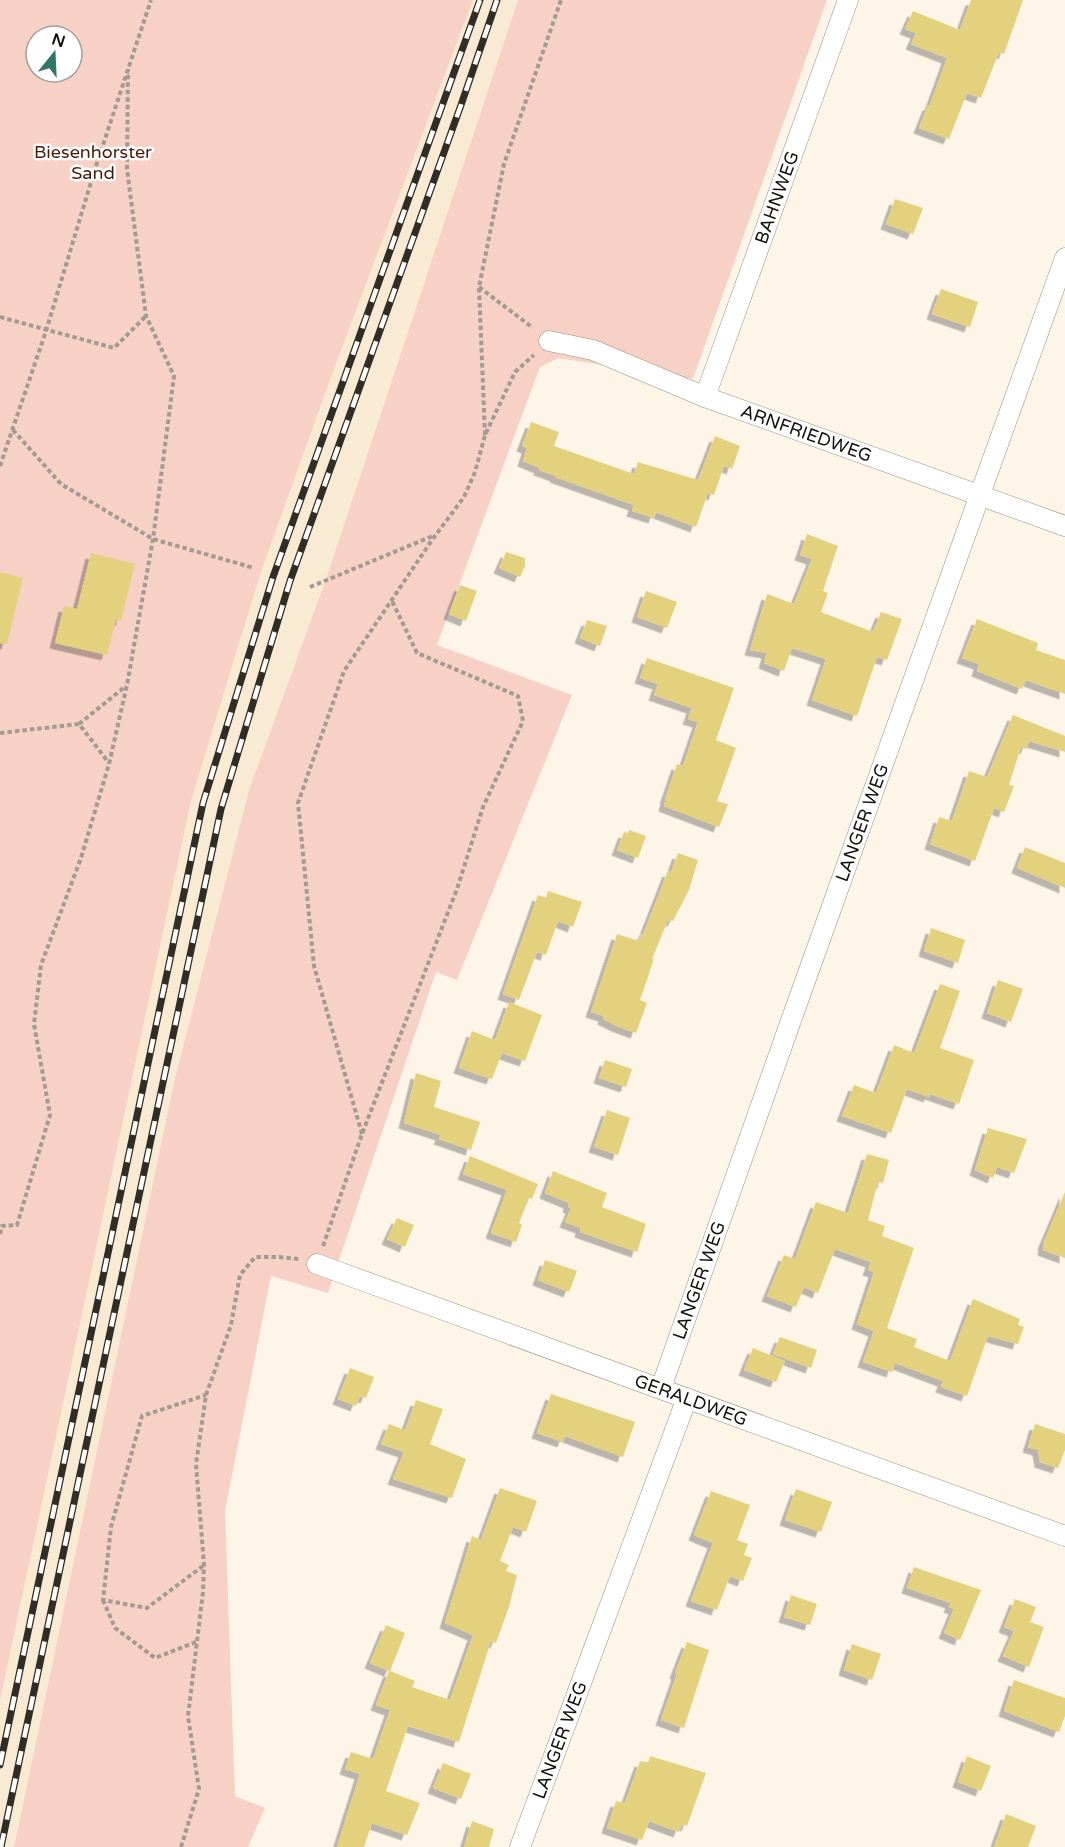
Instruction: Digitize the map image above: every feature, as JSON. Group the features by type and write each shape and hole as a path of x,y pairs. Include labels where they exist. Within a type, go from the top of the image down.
{"street":[{"name":"BAHNWEG","path":"705,397 848,0"},
{"name":"LANGER WEG","path":"661,1388 1065,258"},
{"name":"ARNFRIEDWEG","path":"549,341 593,350 705,397 1065,526"},
{"name":"GERALDWEG","path":"310,1262 1065,1536"},
{"name":"LANGER WEG","path":"520,1847 687,1398"}],"path":[{"path":"0,466 46,331 95,169 151,0"},
{"path":"485,435 479,287 504,164 561,0"},
{"path":"0,1234 2,1226 17,1225 50,1115 34,1024 41,965 81,858 109,764 127,686 153,539 174,376 146,316 127,169 128,69"},
{"path":"362,1134 314,966 298,803 344,671 436,534 464,497 475,472 485,435 516,372 549,341 479,287"},
{"path":"0,317 114,348 146,316"},
{"path":"13,430 61,484 153,539 254,568"},
{"path":"310,587 436,534"},
{"path":"181,1847 199,1788 188,1716 203,1592 204,1565 196,1464 206,1395 231,1324 240,1275 255,1257 279,1257 310,1262 457,889 483,807 523,721 518,696 417,653 392,601"},
{"path":"0,733 79,724 127,686"},
{"path":"79,724 109,764"},
{"path":"197,1642 155,1658 116,1628 103,1600 111,1527 142,1416 206,1395"},
{"path":"103,1600 147,1608 204,1565"}],"shaded area":[{"path":"473,0 518,0 326,579 249,790 174,1082 14,1847 0,1847 0,1701 191,801 261,572 337,361"}],"green space":[{"name":"Biesenhorster Sand","path":"0,0 473,0 337,361 261,572 191,801 0,1701"},
{"path":"518,0 827,0 693,379 558,358 540,367 437,645 572,695 457,980 436,972 328,1293 271,1276 225,1511 235,1796 265,1808 248,1847 14,1847 174,1082 249,790 326,579"}],"building":[{"path":"971,0 1023,0 1004,54 999,52 981,98 967,93 949,139 919,128 947,58 911,44 916,33 905,29 913,11 960,30"},
{"path":"895,199 923,208 913,234 886,224"},
{"path":"941,289 978,302 970,327 932,314"},
{"path":"531,422 559,432 554,446 634,474 638,462 698,480 715,436 740,446 732,469 724,466 714,495 708,493 696,527 656,512 654,518 632,511 634,505 555,477 523,461 527,448 522,446"},
{"path":"807,534 838,546 823,591 828,593 821,612 873,632 881,612 902,619 887,660 877,657 857,716 812,700 826,659 792,648 784,671 764,663 767,653 750,650 767,594 794,604 812,559 800,555"},
{"path":"506,552 525,558 525,566 520,577 499,568"},
{"path":"91,553 135,564 121,621 116,619 107,655 55,643 64,606 77,609"},
{"path":"0,572 23,578 7,644 0,643"},
{"path":"460,585 477,591 466,621 449,614"},
{"path":"646,591 677,602 667,628 637,617"},
{"path":"977,619 1038,643 1036,650 1065,660 1065,694 1026,680 1022,689 977,671 979,664 962,658"},
{"path":"587,620 607,626 600,646 580,638"},
{"path":"647,658 734,688 716,740 736,748 717,801 728,804 719,827 664,806 677,764 683,766 698,722 688,719 692,708 654,695 658,684 640,678"},
{"path":"1013,715 1065,736 1065,752 1029,741 1026,749 1021,747 1009,785 1014,786 1004,812 994,808 975,861 930,844 939,817 952,821 969,771 987,777"},
{"path":"629,830 646,836 638,858 617,850 624,832 628,833"},
{"path":"1025,847 1065,863 1065,888 1017,868"},
{"path":"678,853 698,860 689,890 673,921 668,920 652,959 654,959 640,1000 647,1003 636,1033 603,1019 604,1016 591,1012 617,934 639,941 668,871 671,872"},
{"path":"548,891 582,902 573,927 558,921 546,955 537,952 519,1000 503,994 538,895 546,898"},
{"path":"931,928 965,940 958,963 924,951"},
{"path":"998,980 1023,989 1011,1022 987,1013"},
{"path":"940,984 960,991 940,1048 974,1060 959,1104 907,1089 891,1133 842,1116 854,1085 876,1093 894,1045 914,1053"},
{"path":"509,1002 542,1015 525,1061 502,1053 492,1079 459,1068 472,1031 495,1040"},
{"path":"605,1060 632,1069 626,1087 599,1078"},
{"path":"416,1073 441,1081 434,1107 480,1122 471,1150 439,1139 441,1135 404,1123"},
{"path":"607,1110 630,1118 618,1155 594,1147"},
{"path":"988,1128 1027,1139 1014,1173 997,1167 993,1178 975,1170"},
{"path":"867,1154 889,1160 883,1183 878,1182 868,1220 885,1226 882,1236 914,1248 887,1328 917,1339 914,1347 950,1361 973,1299 1020,1319 1018,1325 1024,1327 1018,1344 988,1336 967,1396 941,1387 943,1381 895,1363 892,1372 863,1362 874,1331 857,1324 874,1272 868,1270 871,1262 835,1249 818,1293 804,1287 796,1307 767,1296 784,1255 795,1259 816,1202 848,1213"},
{"path":"470,1156 538,1184 532,1199 529,1198 519,1223 522,1225 516,1242 491,1233 507,1190 463,1174"},
{"path":"553,1171 607,1193 602,1207 646,1224 637,1252 580,1232 581,1228 565,1222 571,1208 568,1207 569,1203 545,1193"},
{"path":"1065,1192 1065,1258 1043,1250 1043,1244"},
{"path":"397,1218 414,1225 405,1247 387,1239"},
{"path":"545,1260 577,1271 569,1292 538,1280"},
{"path":"780,1337 817,1350 811,1368 773,1354"},
{"path":"753,1348 785,1361 776,1382 744,1370"},
{"path":"350,1368 374,1377 366,1398 360,1396 356,1406 338,1399"},
{"path":"551,1394 635,1422 623,1457 565,1436 563,1442 537,1433"},
{"path":"416,1400 443,1409 430,1444 466,1459 452,1498 393,1479 404,1452 381,1444 389,1424 405,1430"},
{"path":"1035,1424 1065,1434 1065,1450 1058,1468 1040,1462 1038,1450 1028,1447"},
{"path":"500,1488 537,1501 526,1532 513,1527 500,1561 509,1565 506,1571 517,1575 509,1607 496,1643 491,1641 459,1742 408,1726 386,1791 420,1803 407,1835 372,1823 364,1847 337,1847 360,1774 345,1769 351,1752 373,1759 390,1710 376,1705 389,1671 370,1663 386,1625 405,1633 390,1671 415,1681 412,1687 450,1700 473,1635 445,1623 472,1536 481,1540"},
{"path":"796,1489 832,1502 821,1532 785,1520"},
{"path":"711,1491 750,1505 737,1540 748,1544 744,1555 752,1558 743,1581 730,1576 717,1610 691,1601 713,1543 694,1535"},
{"path":"914,1567 981,1590 960,1640 944,1633 954,1609 949,1607 951,1603 907,1588"},
{"path":"791,1595 817,1604 810,1625 784,1617"},
{"path":"1015,1599 1036,1607 1030,1622 1044,1627 1029,1667 1003,1656 1014,1631 1004,1627"},
{"path":"687,1642 709,1650 684,1728 661,1720"},
{"path":"852,1644 881,1654 872,1680 844,1670"},
{"path":"1014,1680 1065,1698 1065,1716 1059,1732 1004,1711"},
{"path":"650,1756 706,1773 687,1826 682,1824 679,1832 649,1821 642,1840 607,1828 616,1801 625,1803 640,1761 648,1763"},
{"path":"967,1756 991,1766 981,1791 958,1782"},
{"path":"443,1763 471,1774 461,1799 433,1788"},
{"path":"1006,1814 1036,1826 1028,1847 994,1847"},
{"path":"472,1821 494,1829 489,1847 464,1847"}],"railway":[{"path":"0,1765 203,803 273,577 480,0"},
{"path":"1,1847 221,809 290,581 497,0"}]}
